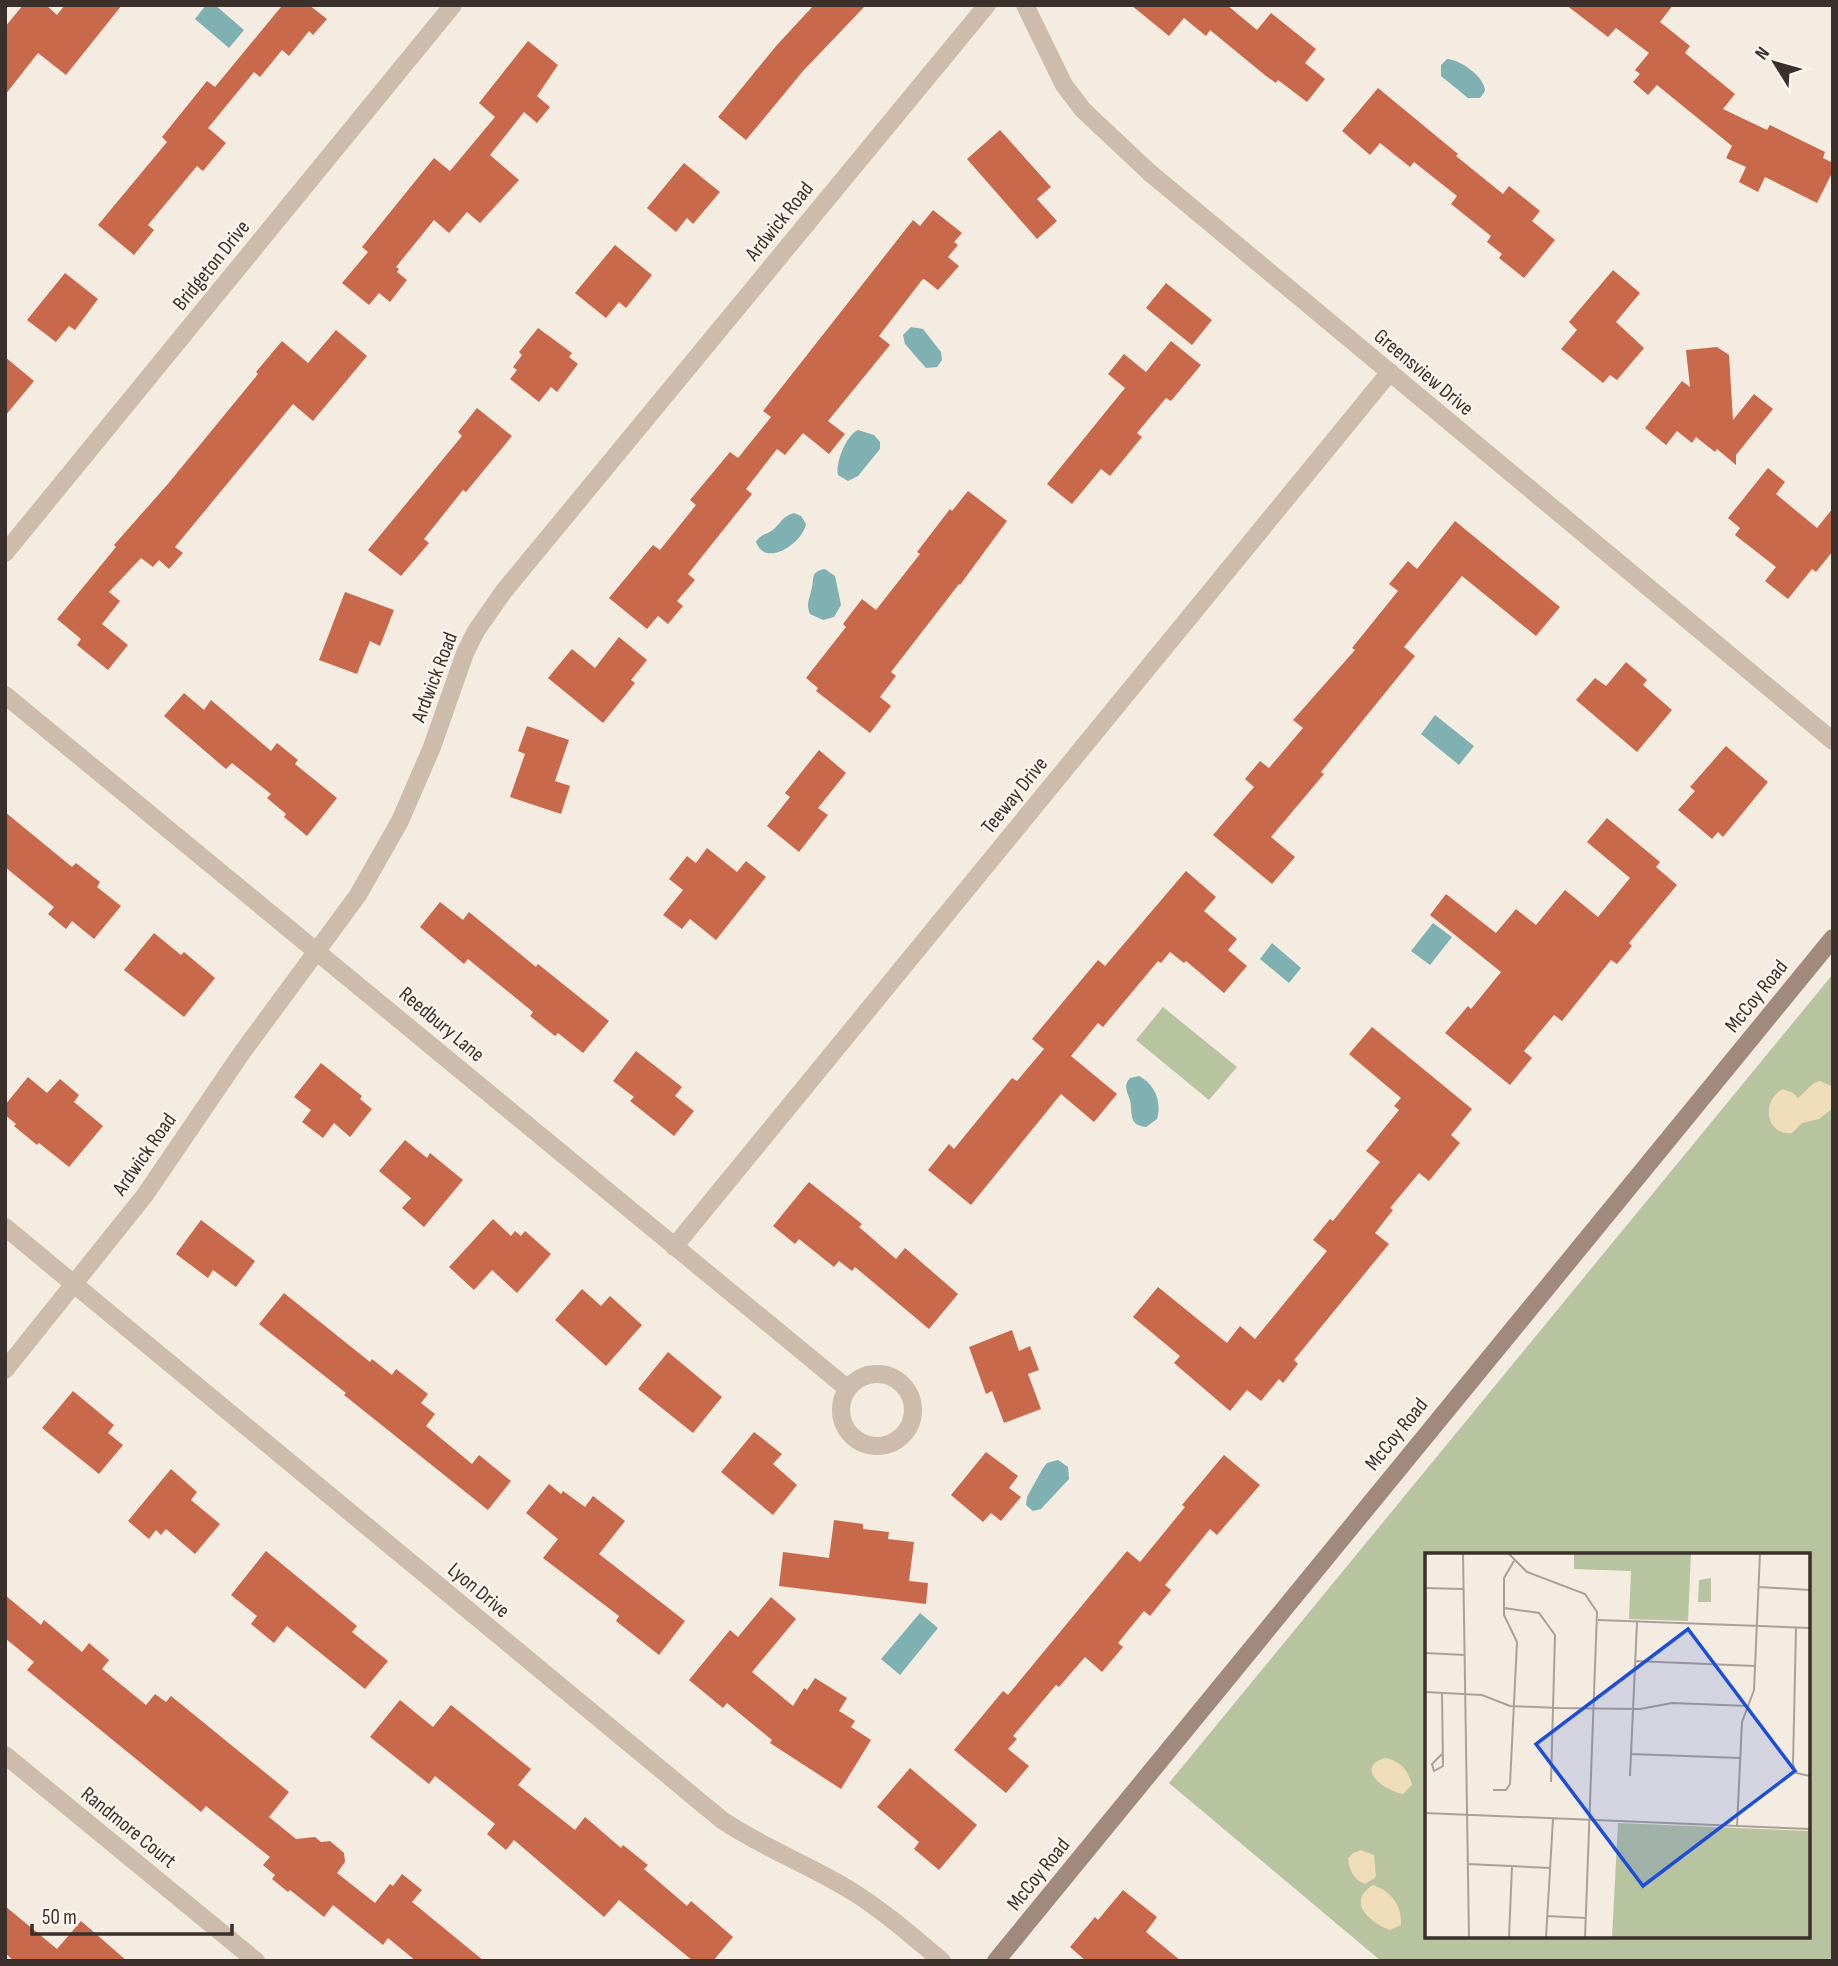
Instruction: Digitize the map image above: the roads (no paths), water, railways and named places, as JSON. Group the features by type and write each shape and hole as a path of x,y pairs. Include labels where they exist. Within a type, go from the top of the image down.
{"main road":[{"name":"McCoy Road","path":"996,1961 1833,938"}],"street":[{"name":"Bridgeton Drive","path":"5,553 453,5"},
{"name":"Ardwick Road","path":"5,1370 145,1195 240,1054 358,895 400,821 432,747 465,653 476,631 504,591 987,5"},
{"name":"Greensview Drive","path":"1025,5 1064,85 1083,110 1149,172 1833,741"},
{"name":"Teeway Drive","path":"674,1247 1390,372"},
{"name":"Reedbury Lane","path":"5,695 848,1389"},
{"name":"Lyon Drive","path":"5,1227 722,1820 773,1852 818,1872 854,1893 942,1961"},
{"path":"870,1375 892,1377 909,1393 913,1405 913,1418 908,1430 888,1445 876,1447 863,1444 853,1437 842,1418 841,1406 848,1389 859,1379 870,1375"},
{"name":"Randmore Court","path":"5,1755 256,1961"}],"water":[{"path":"206,5 215,5 244,30 229,48 195,19"},
{"path":"1447,59 1459,62 1477,75 1485,91 1480,98 1468,98 1441,76 1441,65"},
{"path":"911,327 923,329 941,352 942,360 937,367 926,368 905,344 903,335"},
{"path":"858,430 874,435 880,442 880,449 858,476 848,481 838,475 838,463 846,443"},
{"path":"794,513 801,516 806,524 798,539 775,553 761,550 756,542 758,539"},
{"path":"825,569 835,576 841,605 834,617 823,620 810,614 808,605 815,574"},
{"path":"1435,715 1474,746 1459,765 1421,734"},
{"path":"1433,923 1452,937 1430,965 1411,951"},
{"path":"1272,943 1301,968 1289,983 1260,959"},
{"path":"1139,1076 1153,1089 1159,1106 1157,1119 1146,1127 1134,1121 1126,1089 1130,1078"},
{"path":"1058,1460 1068,1467 1069,1479 1041,1509 1033,1511 1026,1505 1027,1497 1047,1463"},
{"path":"920,1613 938,1628 900,1675 881,1659"}]}
